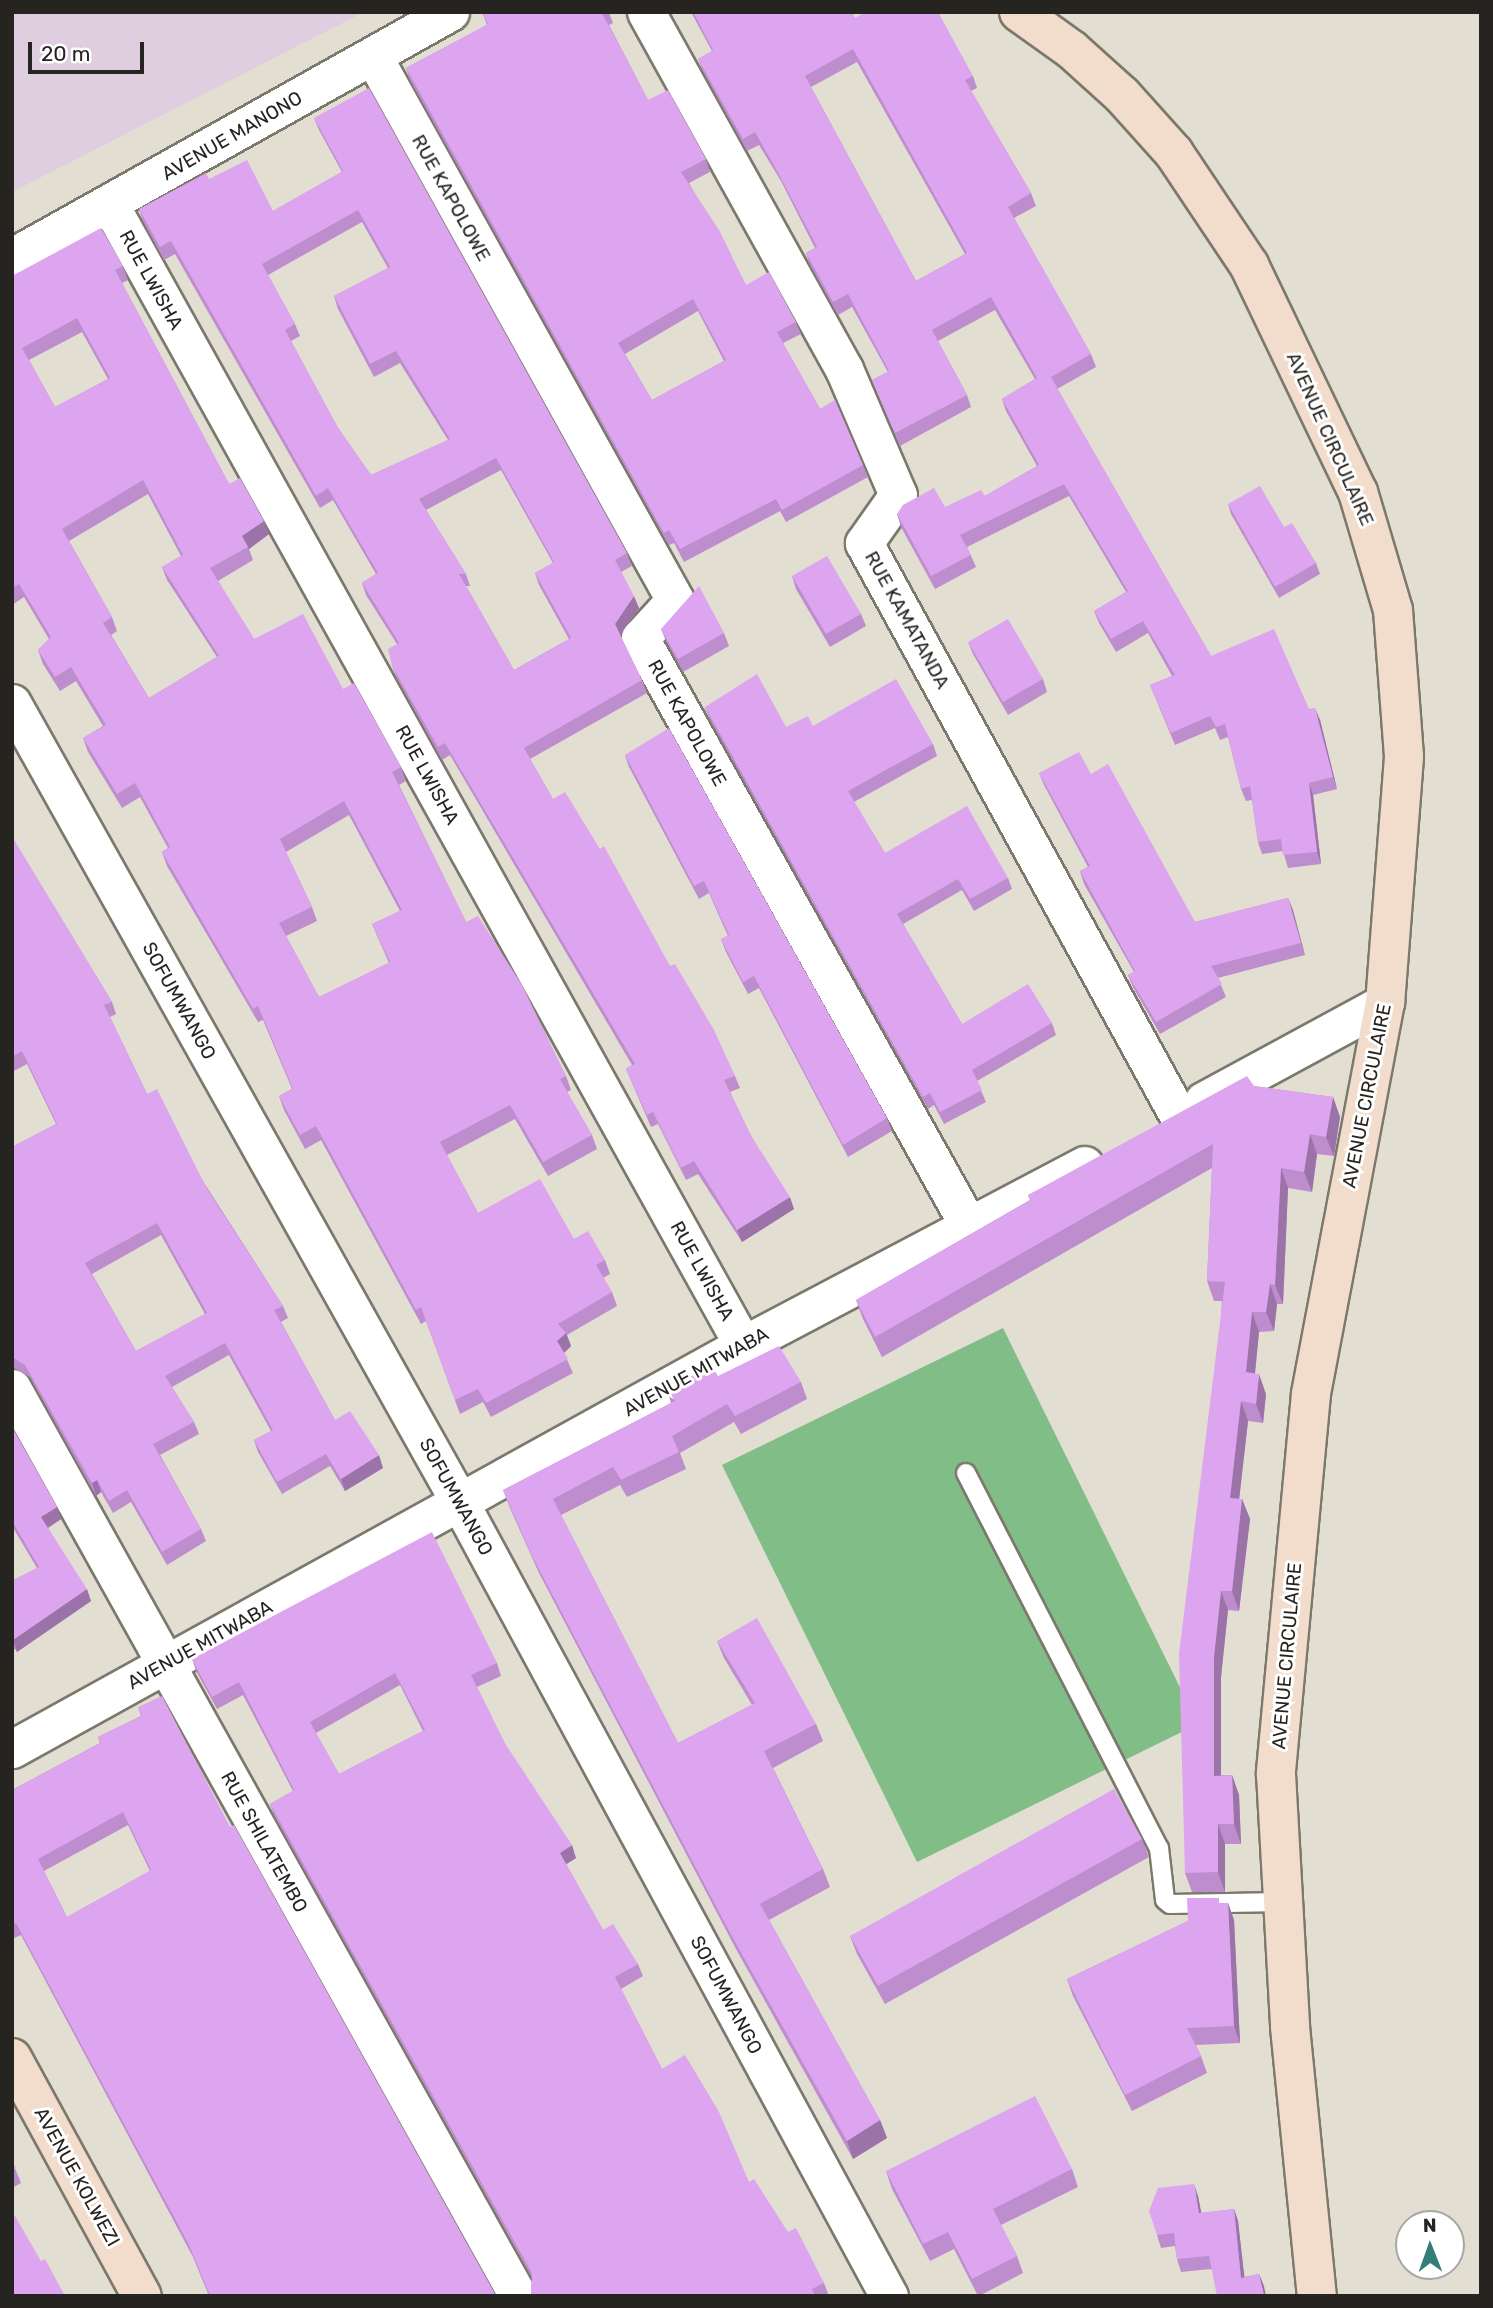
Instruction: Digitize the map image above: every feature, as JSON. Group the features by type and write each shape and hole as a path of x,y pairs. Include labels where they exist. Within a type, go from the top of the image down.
{"street":[{"name":"AVENUE MANONO","path":"12,257 110,205 450,12"},
{"name":"RUE KAMATANDA","path":"646,12 844,369 898,495 864,543 1178,1115"},
{"name":"AVENUE CIRCULAIRE","path":"1019,12 1122,95 1204,194 1249,265 1358,492 1393,610 1401,679 1404,757 1385,1002 1311,1394 1276,1774 1290,2027 1317,2296"},
{"name":"RUE KAPOLOWE","path":"373,56 675,600 640,638 961,1212"},
{"name":"RUE LWISHA","path":"110,205 743,1345"},
{"name":"SOFUMWANGO","path":"12,703 460,1503 889,2296"},
{"name":"AVENUE MITWABA","path":"12,1749 743,1345 1130,1141 1385,1002"},
{"name":"RUE SHILATEMBO","path":"12,1388 517,2296"},
{"name":"AVENUE KOLWEZI","path":"12,2058 142,2296"}],"lane":[{"path":"966,1473 1158,1848 1165,1900 1170,1904 1283,1902"}],"shaded area":[{"path":"12,12 364,12 12,192"}],"green space":[{"path":"1003,1328 1198,1724 917,1862 722,1465"}],"building":[{"path":"482,12 604,12 602,13 648,100 668,90 706,159 681,172 719,230 746,285 769,272 796,322 777,332 820,409 835,400 863,465 782,510 776,499 680,549 669,530 664,533 406,68 488,24","holes":["693,299 726,360 652,400 618,343"]},
{"path":"693,12 852,12 855,18 866,12 938,12 973,76 965,80 1031,193 1008,207 1091,354 1051,377 1211,656 1274,629 1309,709 1315,708 1333,777 1309,783 1317,852 1283,855 1281,839 1258,842 1250,786 1241,789 1225,724 1216,727 1210,716 1171,733 1150,685 1175,675 1143,621 1111,639 1094,611 1128,591 1064,484 960,535 971,555 931,576 897,514 903,505 934,488 945,507 981,490 985,496 1039,465 1002,399 1037,378 991,297 932,330 967,395 895,433 872,380 889,371 848,294 833,302 806,253 817,247 776,169 755,132 743,139 698,59 713,50","holes":["853,49 967,253 916,281 805,76"]},
{"path":"369,88 627,553 615,560 634,596 615,624 642,680 524,748 553,799 565,792 600,849 604,846 670,966 675,964 714,1030 735,1076 724,1080 751,1136 790,1197 737,1230 694,1161 681,1168 653,1112 647,1115 626,1069 635,1064 445,743 438,747 392,666 388,649 399,643 362,583 378,573 328,488 316,496 171,241 160,247 139,209 206,173 209,179 247,160 273,211 343,171 314,118","holes":["358,210 390,267 334,296 370,364 396,351 450,439 371,475 338,428 285,330 295,324 262,264","496,458 554,562 535,573 571,638 514,670 459,574 466,574 419,499"]},
{"path":"101,228 123,266 115,270 229,484 240,478 264,521 242,536 248,547 210,568 254,639 303,614 343,689 354,683 401,767 392,772 466,922 478,916 522,985 566,1076 560,1079 592,1135 543,1162 510,1105 440,1142 478,1213 540,1179 574,1239 588,1231 605,1260 596,1265 612,1292 558,1324 566,1333 557,1341 568,1359 486,1403 478,1389 455,1400 421,1307 416,1310 316,1126 300,1135 279,1096 293,1089 258,1006 253,1009 162,852 170,847 135,783 117,794 83,738 106,725 71,667 55,677 38,650 51,637 19,584 12,588 12,276","holes":["77,318 110,378 55,407 22,348","143,480 183,555 162,567 219,656 149,698 103,623 112,617 62,529","344,801 402,910 372,924 390,962 319,997 279,923 312,907 280,839"]},
{"path":"1260,486 1284,527 1292,523 1316,563 1275,587 1228,504"},
{"path":"827,556 861,614 826,634 792,576"},
{"path":"699,586 724,633 678,659 661,629"},
{"path":"1008,619 1043,679 1003,702 968,642"},
{"path":"757,674 786,727 808,716 813,726 896,679 933,744 848,791 885,853 967,806 1008,878 970,899 958,879 897,914 962,1024 1028,984 1052,1023 972,1070 982,1090 940,1112 930,1093 923,1097 705,707"},
{"path":"669,728 887,1118 843,1145 754,976 743,982 721,939 729,935 704,881 694,886 625,755"},
{"path":"1079,752 1091,774 1108,764 1195,922 1288,898 1301,943 1211,966 1222,984 1156,1022 1128,975 1135,971 1080,871 1090,866 1039,773"},
{"path":"12,837 112,1002 104,1005 147,1094 157,1089 207,1189 283,1306 274,1310 335,1420 350,1411 379,1455 341,1479 326,1454 277,1482 254,1440 273,1430 225,1343 165,1376 194,1422 153,1444 201,1529 162,1552 127,1490 109,1501 97,1480 92,1483 25,1365 12,1357 12,1147 57,1124 22,1051 12,1057","holes":["157,1223 207,1313 136,1351 85,1263"]},
{"path":"1247,1076 1254,1086 1333,1097 1326,1137 1310,1134 1304,1172 1281,1168 1275,1285 1270,1284 1266,1312 1252,1312 1246,1372 1259,1374 1256,1404 1241,1401 1230,1498 1242,1499 1232,1591 1221,1591 1214,1657 1214,1776 1232,1775 1234,1824 1218,1824 1218,1872 1185,1873 1179,1654 1225,1282 1207,1281 1213,1144 875,1337 856,1300 1031,1200 1028,1195"},
{"path":"779,1346 801,1382 735,1416 727,1404 672,1436 679,1452 621,1480 613,1467 553,1499 678,1743 755,1703 717,1641 757,1618 816,1724 764,1751 823,1869 760,1904 880,2120 847,2141 729,1931 532,1556 503,1490 675,1401 667,1390 711,1365 718,1376"},
{"path":"12,1427 57,1507 41,1517 87,1589 13,1640 12,1581 39,1567 12,1521"},
{"path":"432,1532 497,1663 471,1675 504,1742 572,1845 560,1853 603,1930 613,1924 638,1964 615,1977 662,2069 685,2055 719,2112 749,2182 754,2179 788,2232 796,2228 824,2283 812,2289 815,2296 529,2296 532,2273 270,1804 294,1790 239,1682 212,1697 192,1659","holes":["395,1673 425,1730 339,1774 310,1722"]},
{"path":"162,1696 230,1827 234,1825 498,2296 210,2296 189,2245 16,1923 12,1925 12,1790 101,1743 98,1737 142,1716 138,1707","holes":["123,1812 151,1870 67,1917 38,1859"]},
{"path":"1114,1789 1142,1839 878,1986 850,1936"},
{"path":"1187,1898 1219,1898 1219,1903 1228,1903 1234,2026 1187,2028 1201,2056 1125,2095 1067,1979 1188,1921"},
{"path":"1035,2096 1072,2169 993,2209 1017,2256 972,2279 948,2232 923,2244 886,2171"},
{"path":"1194,2184 1199,2213 1234,2209 1241,2278 1259,2274 1264,2296 1217,2296 1209,2256 1177,2259 1174,2233 1157,2235 1149,2211 1158,2188"},
{"path":"12,2211 41,2261 45,2259 65,2296 12,2296"}]}
